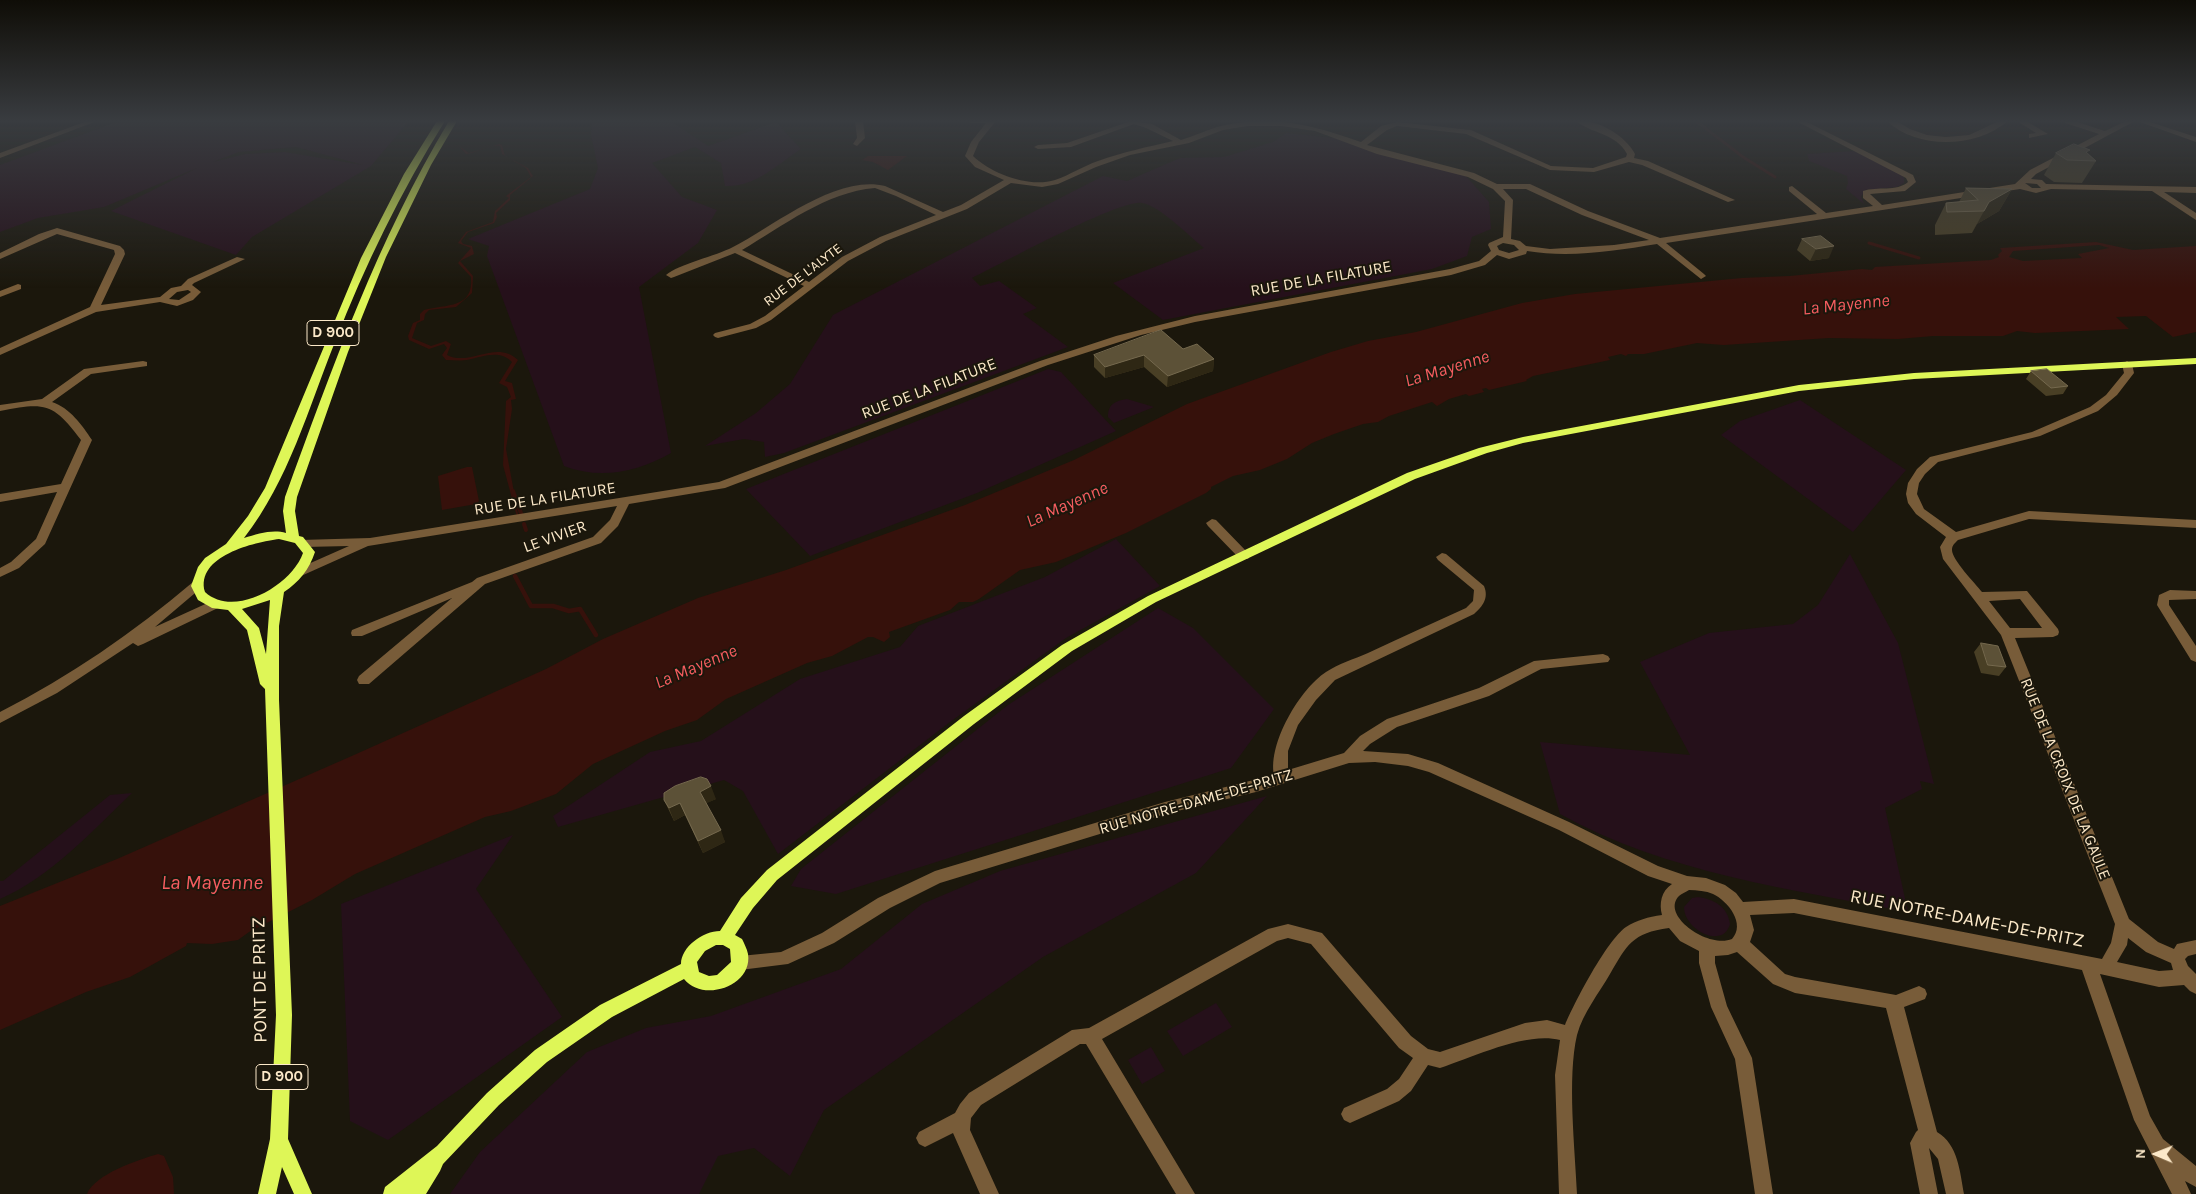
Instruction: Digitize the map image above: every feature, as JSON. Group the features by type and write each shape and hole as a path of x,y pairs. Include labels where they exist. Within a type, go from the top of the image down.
{"main road":[{"name":"D 900","path":"230,547 270,489 298,426 355,281 407,177"},
{"name":"D 900","path":"293,537 289,511 291,497 367,288 421,177"},
{"path":"724,938 747,903 772,875 968,720 1067,648 1152,599 1412,476 1483,450 1523,440 1799,388 1914,376 2196,361"},
{"path":"264,536 293,537 304,543 308,552 308,561 301,572 278,591 255,600 231,605 216,604 206,600 199,594 197,585 199,575 206,565 230,547 264,536"},
{"name":"PONT DE PRITZ","path":"267,1194 280,1138 284,1015 272,700 273,626 278,591"},
{"name":"PONT DE PRITZ","path":"231,605 253,628 272,700"},
{"path":"715,938 724,938 736,944 741,956 740,963 730,978 712,985 696,981 688,969 689,961 698,946 715,938"},
{"path":"392,1194 442,1152 493,1099 541,1056 606,1011 688,969"},
{"name":"PONT DE PRITZ","path":"280,1138 302,1194"},
{"path":"414,1194 442,1152"}],"street":[{"path":"1003,177 1026,184 1058,182 1069,177"},
{"path":"1474,177 1496,187 1509,200 1507,240 1517,243 1523,248 1550,252 1573,252 1661,242 2024,183 2039,191 2046,190 2046,186 2196,190"},
{"path":"1677,177 1731,200"},
{"path":"1880,207 1866,196 1866,193 1874,190 1901,190 1912,182 1909,177"},
{"path":"2024,183 2029,177"},
{"name":"RUE DE L'ALYTE","path":"718,335 753,326 768,318 845,259 883,239 964,207 1010,180"},
{"path":"1496,187 1527,186 1585,213 1661,242 1701,276"},
{"path":"671,275 736,250 815,205 862,187 880,187 942,215"},
{"path":"1792,189 1824,216"},
{"path":"2154,189 2196,217"},
{"path":"0,256 56,231 120,250 112,274 94,309"},
{"name":"RUE DE LA FILATURE","path":"304,543 370,542 694,491 751,475 1044,363 1155,328 1451,272 1482,263 1496,252 1492,245 1498,241 1507,240"},
{"path":"1496,252 1513,256 1522,252 1523,248"},
{"path":"736,250 809,285"},
{"path":"0,352 94,309 163,299 170,292 185,287 191,281 240,260"},
{"path":"0,295 18,287"},
{"path":"45,402 88,371 143,364"},
{"path":"2127,364 2129,373 2103,404 2094,409 2036,434 1934,459 1922,469 1913,482 1911,495 1913,504 1928,520 1954,537 2030,515 2196,524"},
{"path":"0,408 32,401 57,405 69,416 88,440 41,541 15,565 0,573"},
{"path":"0,498 67,487"},
{"name":"LE VIVIER","path":"356,633 481,581 597,540 607,533 619,518 624,502"},
{"path":"1212,523 1244,556"},
{"name":"RUE DE LA CROIX DE LA GAULE","path":"1954,537 1947,543 1945,550 1949,559 1980,596 2007,633 2123,924 2152,947 2178,958"},
{"name":"RUE DE LA FILATURE","path":"301,572 370,542"},
{"path":"1282,778 1278,767 1282,746 1311,693 1330,676 1470,611 1479,603 1480,589 1442,557"},
{"name":"LE VIVIER","path":"364,680 481,581"},
{"path":"101,661 165,613 197,585"},
{"path":"1980,596 2023,594 2053,632 2007,633"},
{"path":"2196,595 2170,594 2163,598 2163,606 2196,657"},
{"path":"0,718 40,698 101,661 180,619 216,604"},
{"path":"1349,757 1365,740 1392,723 1484,692 1539,664 1603,659"},
{"name":"RUE NOTRE-DAME-DE-PRITZ","path":"740,963 782,958 828,938 884,902 935,878 1165,808 1282,778 1349,757 1375,756 1408,760 1433,767 1555,822 1653,871 1687,883 1711,886 1722,892 1741,909 1794,906 2106,966 2159,979 2191,981"},
{"name":"RUE NOTRE-DAME-DE-PRITZ","path":"1653,871 1671,893"},
{"path":"1687,883 1671,893 1668,901 1672,921 1686,937 1707,947 1725,948 1739,943 1744,936 1746,928 1741,909"},
{"path":"1568,1194 1564,1075 1569,1034 1580,1009 1619,944 1630,933 1647,924 1672,921"},
{"path":"2106,966 2119,945 2123,924"},
{"path":"990,1194 961,1131 960,1120 966,1108 975,1099 1078,1036 1091,1036 1274,934 1288,931 1316,938 1405,1042 1424,1056 1440,1060 1525,1031 1547,1028 1569,1034"},
{"path":"1739,943 1779,979 1795,985 1885,999 1893,1004 1929,1137"},
{"path":"1707,947 1707,963 1719,1008 1743,1058 1764,1194"},
{"path":"2191,981 2178,958 2184,949 2196,947"},
{"path":"2088,963 2143,1120 2182,1194"},
{"path":"1893,1004 1919,994"},
{"path":"1091,1036 1186,1194"},
{"path":"1350,1114 1393,1095 1404,1085 1424,1056"},
{"path":"925,1138 960,1120"},
{"path":"1929,1194 1919,1143 1922,1138 1929,1137 1938,1142 1944,1149 1955,1194"},
{"path":"2154,1142 2196,1178"}],"shaded area":[{"path":"0,177 176,177 104,207 38,218 0,232"},
{"path":"180,177 353,177 252,237 236,255 111,211"},
{"path":"595,177 664,177 682,197 717,210 698,243 639,287 671,453 645,465 619,472 591,473 564,466 487,256 489,246 468,239 590,189"},
{"path":"723,177 760,177 736,186 725,186"},
{"path":"1102,177 1127,181 1137,177 1467,177 1489,202 1491,229 1472,237 1467,256 1432,269 1163,320 1113,283 1204,248 1174,222 1149,205 1142,203 1129,205 1086,222 972,278 980,286 999,281 1037,308 1023,314 1068,347 784,453 765,457 764,442 744,439 705,446 756,413 790,384 833,315"},
{"path":"1847,177 1904,177 1904,183 1897,187 1865,190 1861,197 1864,204 1846,189"},
{"path":"1048,369 1061,372 1116,431 977,493 810,556 746,489"},
{"path":"1127,399 1154,407 1114,423 1108,417 1109,409 1116,402"},
{"path":"1800,400 1906,470 1853,532 1721,435 1740,421"},
{"path":"1116,539 1160,586 1066,638 950,722 778,854 743,791 724,780 558,827 553,816 650,752 701,741 800,679 900,647 918,626 1045,577"},
{"path":"1850,554 1898,643 1934,784 1920,781 1922,789 1885,808 1908,912 1774,886 1686,865 1642,851 1560,814 1540,742 1690,755 1640,662 1709,633 1793,624 1818,605"},
{"path":"1158,608 1193,628 1274,709 1231,768 836,894 791,886 801,869 1008,705"},
{"path":"132,793 54,866 19,890 0,899 0,881 3,881 110,795"},
{"path":"1267,796 1196,873 1043,957 824,1110 790,1176 754,1148 718,1156 699,1194 450,1194 480,1152 587,1052 646,1028 711,1016 841,969 922,904 1000,871"},
{"path":"513,835 476,889 562,1017 388,1140 350,1121 341,904"},
{"path":"1698,897 1715,902 1723,909 1729,918 1730,924 1726,932 1720,936 1704,934 1690,923 1684,907 1692,898"},
{"path":"1216,1003 1232,1027 1183,1056 1167,1031"},
{"path":"1151,1047 1165,1071 1142,1084 1128,1060"}],"water":[{"path":"531,177 510,195 510,200 496,213 497,217 494,223 468,232 461,241 463,244 472,246 474,254 460,261 473,276 472,293 456,307 429,310 425,314 424,320 417,323 412,338 431,346 446,341 451,344 447,355 456,358 501,352 510,354 518,360 505,381 512,383 516,399 511,400 512,409 506,449 514,492 512,492 519,517 517,517 503,465 506,401 511,397 507,387 499,383 512,362 507,358 496,355 465,360 446,360 442,355 447,348 444,344 429,349 409,340 408,336 413,323 420,320 420,314 424,310 457,303 468,295 471,287 471,277 458,263 471,248 458,243 466,232 493,222 495,211 509,198 506,196"},
{"name":"La Mayenne","path":"2096,242 2133,250 2196,246 2196,332 2173,337 2146,316 2116,317 2129,329 2035,333 2017,331 2003,336 1933,336 1898,339 1829,338 1724,345 1697,343 1644,354 1628,354 1626,356 1621,354 1608,357 1610,360 1533,376 1527,381 1489,390 1486,388 1482,389 1484,392 1469,396 1466,394 1449,399 1437,406 1432,402 1389,416 1378,422 1363,424 1334,434 1312,443 1287,459 1260,470 1233,476 1211,487 1206,493 1126,533 1056,562 1020,570 973,602 959,602 950,610 889,632 890,637 884,642 868,637 832,656 807,663 726,699 697,720 665,731 593,764 556,794 511,811 485,817 355,874 312,900 249,932 238,940 212,944 187,943 186,946 130,977 86,992 0,1030 0,906 117,859 354,755 546,669 603,639 698,598 786,570 965,505 1074,460 1187,404 1331,352 1368,341 1416,332 1522,303 1575,294 1742,278 1991,260 1999,257 1998,255 2002,251 2000,248","holes":["2099,245 2109,248 2078,254 2082,258 2023,261 2009,257 2013,251"]},
{"path":"472,467 479,501 476,504 442,510 438,476"},
{"path":"158,1154 164,1156 173,1177 174,1194 87,1194 99,1180 108,1174"}],"building":[{"path":"1966,188 2012,189 1989,202 1984,211 1947,212 1946,203 1978,200"},
{"path":"1821,236 1834,246 1816,249 1802,239"},
{"path":"1161,330 1183,349 1197,344 1214,359 1168,376 1144,355 1105,367 1094,355"},
{"path":"2047,369 2068,386 2051,388 2031,371"},
{"path":"1981,643 1998,646 2006,667 1988,665"},
{"path":"701,777 707,779 711,786 700,792 721,830 698,841 680,803 669,808 664,800 664,793 675,786"}],"waterway":[{"path":"1869,243 1919,258"},
{"path":"513,491 522,516"},
{"path":"524,524 526,530"},
{"path":"515,576 531,606 553,606 569,611 580,609 596,635"}]}
